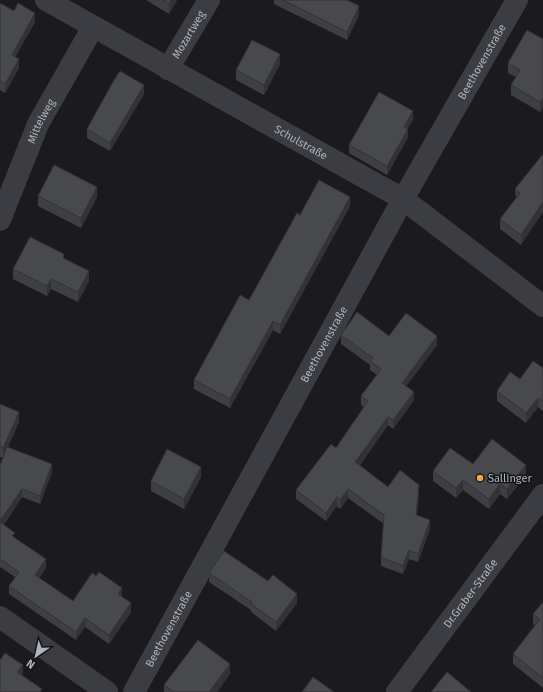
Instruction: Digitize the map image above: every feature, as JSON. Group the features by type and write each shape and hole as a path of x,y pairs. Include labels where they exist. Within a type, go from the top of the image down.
{"street":[{"name":"Schulstraße","path":"46,0 404,199 543,306"},
{"name":"Mozartweg","path":"168,69 209,0"},
{"name":"Beethovenstraße","path":"134,692 404,199 517,0"},
{"name":"Mittelweg","path":"1,215 38,124 93,27"},
{"name":"Dr.Graber-Straße","path":"398,692 543,495"},
{"path":"0,618 107,692"}],"building":[{"path":"162,0 171,0 169,4"},
{"path":"283,0 347,0 359,6 347,32"},
{"path":"0,3 14,11 18,3 35,13 12,55 19,59 5,84 0,81"},
{"path":"527,30 543,39 543,97 540,102 511,85 520,70 508,63"},
{"path":"252,40 280,54 264,85 236,70"},
{"path":"120,71 144,85 110,143 87,129"},
{"path":"379,92 413,111 404,127 408,129 387,166 349,145"},
{"path":"543,154 543,202 521,235 500,219 520,193 515,189"},
{"path":"54,165 97,187 81,218 38,196"},
{"path":"319,180 350,197 280,325 273,321 230,399 194,380 240,295 249,300 297,213 300,215"},
{"path":"30,237 64,254 63,258 89,271 78,292 51,279 47,286 13,269"},
{"path":"357,312 389,336 406,313 437,336 402,383 414,392 393,420 388,417 355,462 388,487 400,470 419,485 416,515 430,520 418,554 409,550 403,566 381,557 384,515 348,489 340,500 337,497 326,513 296,490 331,444 336,448 368,401 361,396 381,369 370,361 373,358 341,335"},
{"path":"533,361 543,368 543,401 538,398 526,413 497,391 510,372 520,379"},
{"path":"0,404 19,412 3,448 0,447"},
{"name":"Sallinger","path":"492,439 526,465 507,489 500,484 489,499 463,480 456,488 433,471 450,448 473,464"},
{"path":"7,447 52,464 40,496 22,489 0,521 0,465"},
{"path":"167,449 201,467 184,499 151,481"},
{"path":"0,522 15,533 12,536 46,559 35,575 73,601 92,573 96,576 99,572 122,588 118,594 131,603 109,635 85,618 76,632 9,586 19,572 0,559"},
{"path":"224,551 268,581 273,575 297,594 276,622 251,604 252,602 209,573"},
{"path":"543,602 543,678 513,654 540,619 533,614"},
{"path":"198,640 230,664 209,692 174,692 164,685"},
{"path":"5,653 23,665 17,672 42,689 40,692 0,692 0,660"},
{"path":"447,672 471,692 431,692"},
{"path":"313,677 334,692 302,692"}],"place":[{"name":"Sallinger","path":"480,478"}]}
